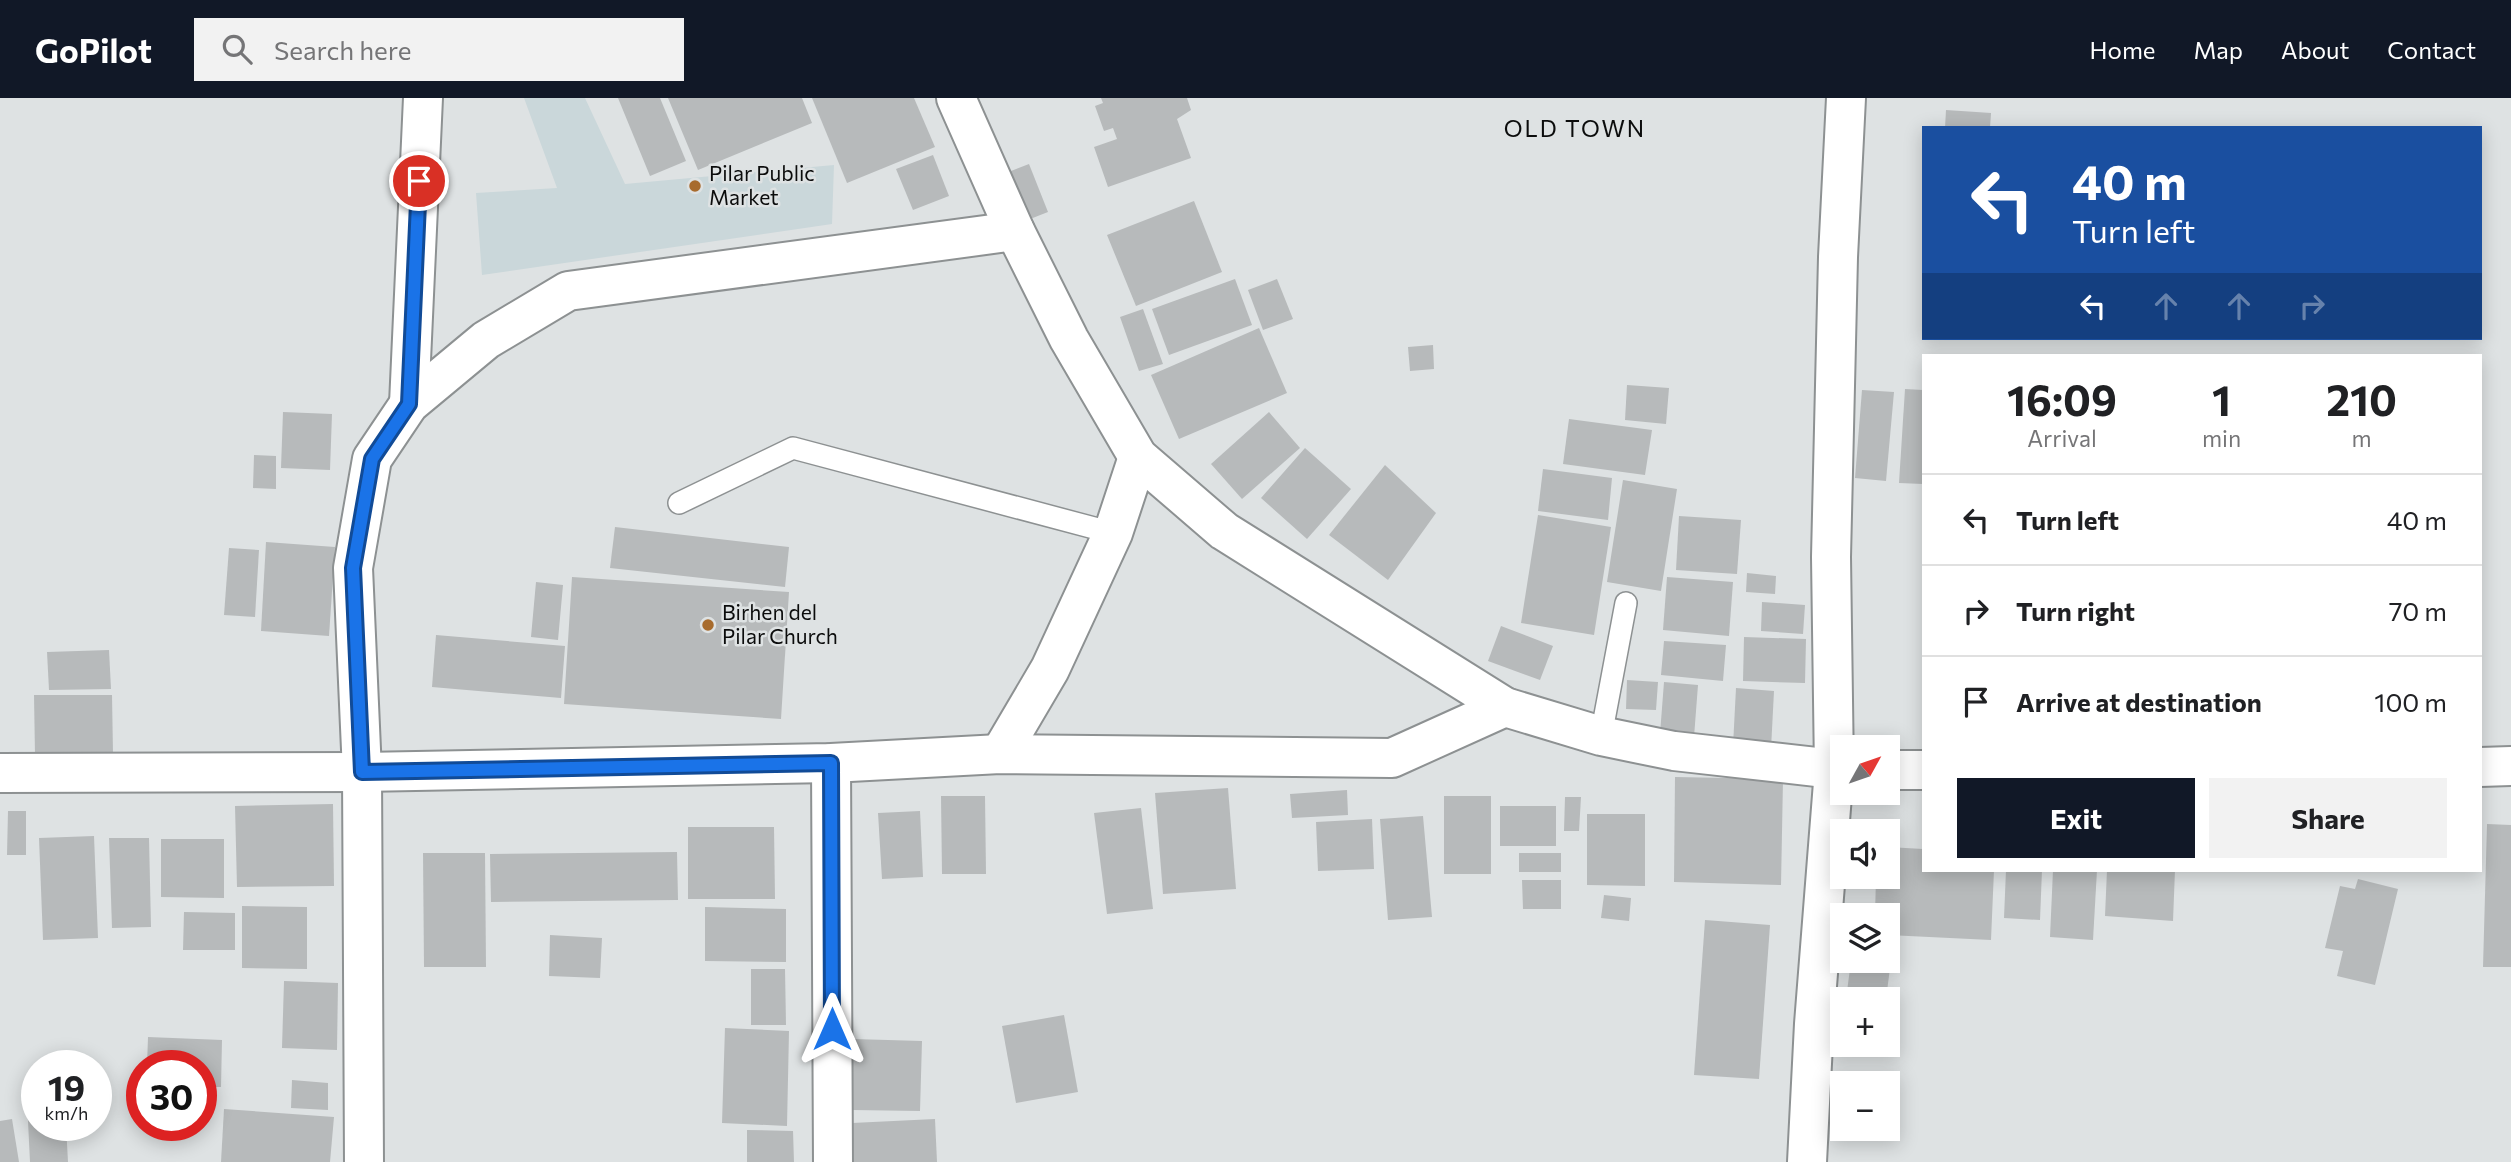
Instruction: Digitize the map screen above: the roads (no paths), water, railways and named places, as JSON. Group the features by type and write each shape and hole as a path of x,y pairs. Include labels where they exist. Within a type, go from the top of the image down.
{"street":[{"path":"409,404 423,98"},
{"path":"956,98 1014,231 1069,339 1138,457 1224,531 1505,707 1601,736 1674,751 1830,769"},
{"path":"1837,735 1830,557 1846,98"},
{"path":"364,1162 362,772 353,568 372,459 409,404 486,340 568,291 1014,231"},
{"path":"1000,754 1050,669 1113,533 1138,457"},
{"path":"0,773 362,772 831,763 1000,754 1392,758 1505,707"},
{"path":"831,763 833,1162"},
{"path":"2482,767 2511,766"},
{"path":"1900,770 1922,769"},
{"path":"1807,1162 1814,1024 1835,805"}],"lane":[{"path":"679,503 793,448 1113,533"},
{"path":"1601,736 1626,603"}],"place":[{"name":"Pilar Public Market","path":"695,186"},
{"name":"Birhen del Pilar Church","path":"708,625"}],"district":[{"name":"OLD TOWN","path":"1575,129"}]}
